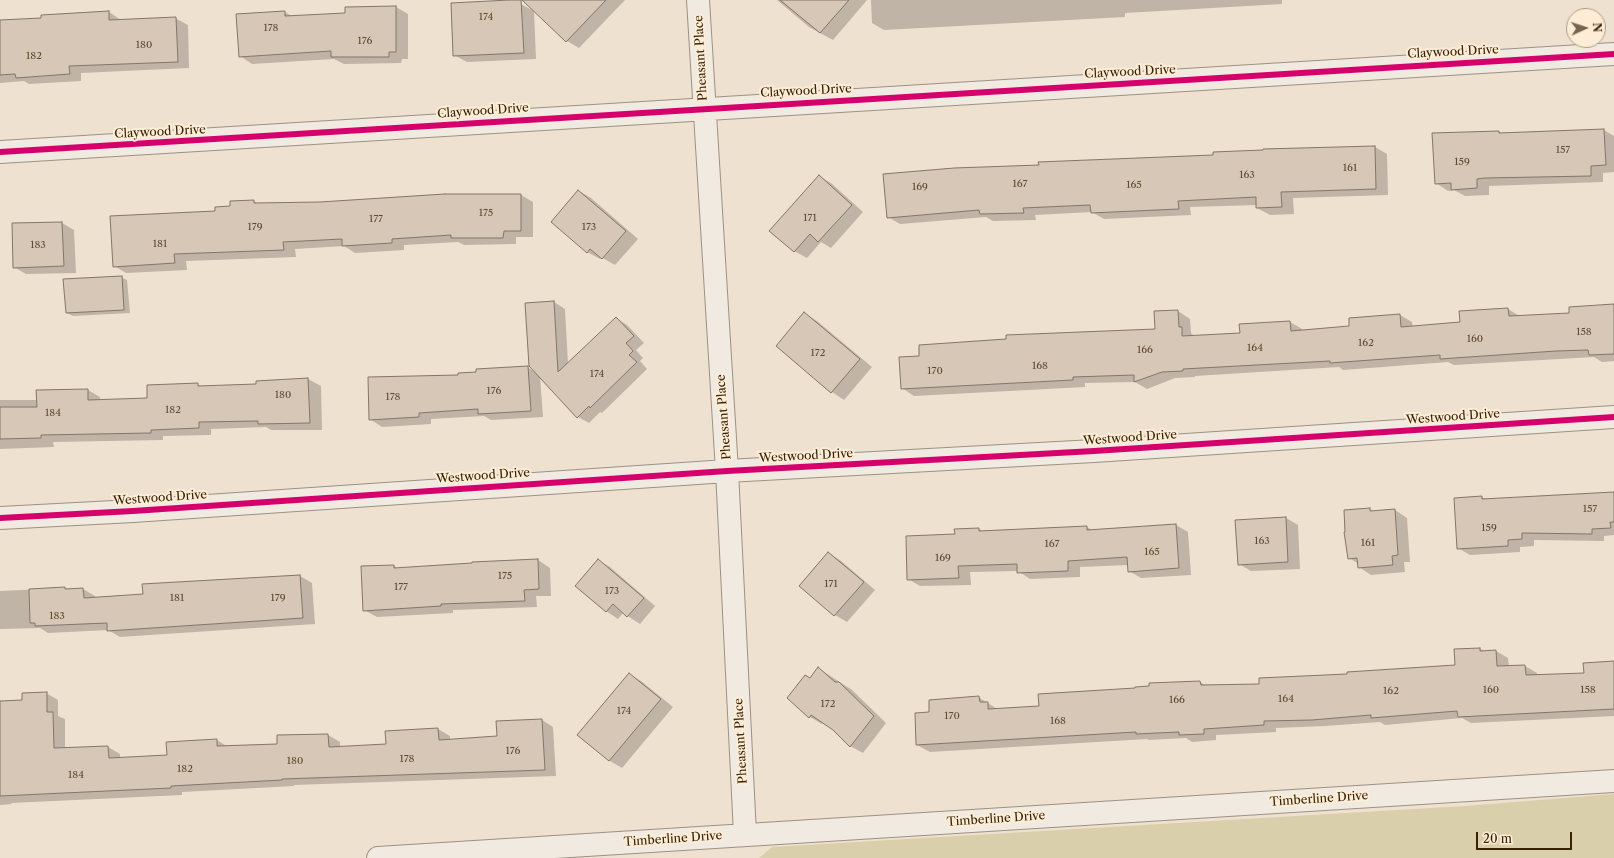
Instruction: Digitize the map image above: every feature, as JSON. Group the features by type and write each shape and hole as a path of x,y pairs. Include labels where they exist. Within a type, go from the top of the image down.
{"street":[{"name":"Pheasant Place","path":"698,0 727,471 745,834"},
{"name":"Claywood Drive","path":"0,152 704,108 1614,54"},
{"name":"Westwood Drive","path":"0,518 149,510 727,471 1094,451 1614,417"},
{"name":"Timberline Drive","path":"378,858 1614,781"}],"shaded area":[{"path":"1614,794 1614,858 759,858 772,847 1465,806"}],"building":[{"path":"521,0 524,53 453,56 451,3"},
{"path":"522,0 606,0 566,42"},
{"path":"780,0 849,0 820,33"},
{"path":"396,6 396,52 389,52 389,57 331,57 331,51 239,57 236,14 285,11 285,16 345,13 345,7"},
{"path":"109,11 109,20 176,17 178,62 69,66 70,74 16,78 15,74 0,75 0,20 41,18 41,15"},
{"path":"1604,129 1606,165 1591,166 1591,176 1485,178 1477,179 1477,188 1451,190 1451,183 1435,184 1432,133 1499,131 1499,133"},
{"path":"1375,146 1376,189 1281,192 1282,207 1256,208 1256,197 1178,201 1179,209 1091,213 1090,205 1023,208 1024,213 980,214 979,210 887,218 883,174 954,168 1039,165 1038,162 1213,155 1213,152 1263,149"},
{"path":"819,175 852,205 818,242 810,234 794,252 769,231"},
{"path":"578,190 626,231 602,259 590,249 587,253 551,222"},
{"path":"445,194 521,194 521,231 504,231 503,238 451,238 451,235 392,239 392,243 342,246 342,239 283,242 284,250 174,254 175,263 113,267 110,216 215,211 215,207 230,206 230,201 254,200 254,203 320,202"},
{"path":"62,222 64,266 13,268 12,223"},
{"path":"122,276 124,310 66,313 63,279"},
{"path":"554,301 558,372 616,317 634,336 626,343 633,351 629,355 637,362 590,408 589,406 577,418 529,366 525,303"},
{"path":"1614,304 1614,354 1589,355 1588,350 1440,359 1440,355 1330,363 1330,361 1183,369 1183,371 1162,372 1134,382 1134,375 1073,377 1073,380 901,389 899,357 919,356 919,345 1006,339 1006,335 1155,329 1154,311 1178,310 1179,327 1182,327 1182,336 1240,333 1239,324 1290,321 1291,331 1349,326 1349,318 1400,314 1401,327 1460,322 1459,311 1508,308 1509,316 1569,313 1569,307"},
{"path":"804,312 860,359 831,393 776,346"},
{"path":"528,366 531,411 478,414 478,409 419,413 419,417 369,420 368,377 458,375 458,373 476,372 476,369"},
{"path":"308,378 310,423 258,424 258,421 199,422 199,428 151,430 151,433 41,435 41,438 0,439 0,407 37,407 36,390 88,389 88,400 147,398 147,385 198,383 198,386 256,384 256,381"},
{"path":"1614,492 1614,522 1610,522 1611,528 1592,529 1592,534 1522,533 1522,539 1508,540 1508,546 1457,549 1454,498 1482,496 1482,499"},
{"path":"1370,508 1370,511 1395,509 1398,555 1392,556 1393,565 1358,568 1357,558 1348,559 1344,532 1344,510"},
{"path":"1286,517 1288,562 1238,565 1235,520"},
{"path":"1176,524 1179,568 1128,572 1127,557 1068,561 1068,571 1017,573 1017,564 958,566 959,578 907,580 906,536 955,534 954,529 979,528 979,531 1087,526 1087,530"},
{"path":"828,552 864,582 834,616 799,586"},
{"path":"538,559 539,589 524,590 525,601 441,604 441,606 363,611 361,566 394,565 394,568"},
{"path":"598,559 644,598 627,617 613,604 606,612 575,586"},
{"path":"300,575 303,618 107,631 107,623 35,626 35,623 30,623 29,589 65,587 65,589 83,588 84,598 143,594 142,584"},
{"path":"1480,648 1480,651 1496,650 1497,666 1525,665 1526,675 1584,673 1583,663 1614,661 1614,709 1458,717 1457,711 1371,718 1371,715 1312,720 1264,721 1264,725 1204,729 1204,734 1179,735 1179,732 1136,734 1136,732 916,745 915,713 929,712 929,700 979,696 980,702 988,702 988,709 1039,706 1038,694 1135,688 1149,686 1149,683 1200,681 1201,685 1259,684 1259,678 1347,674 1347,672 1455,665 1454,649"},
{"path":"818,667 835,682 839,682 874,716 850,747 833,730 811,715 809,718 787,698 805,675 810,678"},
{"path":"629,673 661,699 609,761 577,735"},
{"path":"47,692 47,712 53,712 54,748 108,746 109,758 167,755 166,742 217,739 217,746 277,744 277,735 328,734 329,747 386,744 385,731 438,728 439,740 497,736 496,721 542,719 545,770 282,779 171,786 171,788 0,796 0,701 22,700 22,693"}],"cycle path":[{"path":"0,152 1614,54"},
{"path":"0,518 133,511 727,471 1094,451 1614,417"}]}
